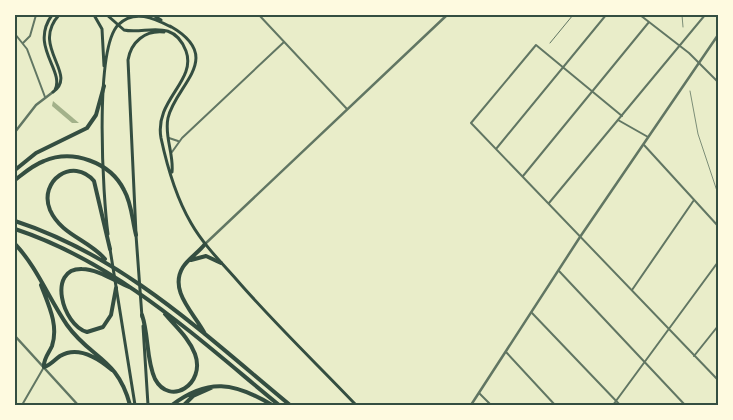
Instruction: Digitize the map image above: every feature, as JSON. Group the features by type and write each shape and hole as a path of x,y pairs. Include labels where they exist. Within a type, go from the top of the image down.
{"highway":[{"path":"15,170 36,153 87,128 96,115 104,86"},
{"path":"15,180 38,164 56,158 76,157 94,162 110,172 120,184 127,197 136,235"},
{"path":"106,261 99,253 68,232 53,214 48,194 52,182 57,176 67,171 76,170 94,181 110,250"},
{"path":"15,221 68,241 106,261 144,285 290,405"},
{"path":"15,229 75,254 140,292 279,405"},
{"path":"15,244 32,267 69,328 112,368 124,388 130,405"},
{"path":"205,244 185,264 179,279 180,292 206,336"},
{"path":"185,264 193,259 204,256 221,263"},
{"path":"32,267 46,299 54,326 54,340 44,362 44,367"},
{"path":"116,287 112,312 103,328 86,332 74,325 67,313 61,292 64,279 73,271 79,269 91,271 140,292"},
{"path":"142,315 156,380 161,386 170,390 187,388 197,373 195,353 183,333 157,305"},
{"path":"44,367 66,353 82,352 108,366 124,388"},
{"path":"172,405 204,387 219,385 237,388 272,405"},
{"path":"184,405 193,396 205,390 219,387 237,388"}],"main road":[{"path":"52,15 46,26 44,40 57,83 54,92"},
{"path":"54,92 60,87 62,81 49,37 52,25 59,15"},
{"path":"94,15 102,29 105,80"},
{"path":"107,15 118,26 128,31 160,29 176,38 185,49 188,66 184,77 164,108 160,126 166,159 184,209 205,244 221,263 273,322 356,405"},
{"path":"153,15 188,40 194,52 195,62 191,77 170,112 168,136 172,173"},
{"path":"134,405 110,250 102,161 104,86 109,42 118,26 129,18 142,16 171,27"},
{"path":"148,405 136,235 138,227 128,60 134,44 148,33 163,32 176,38"}],"street":[{"path":"23,43 30,36 36,15"},
{"path":"259,15 347,109"},
{"path":"205,244 447,15"},
{"path":"496,149 606,15"},
{"path":"640,15 699,62 718,82"},
{"path":"549,203 705,15"},
{"path":"523,176 649,22"},
{"path":"15,34 23,43 45,97"},
{"path":"471,405 580,237 718,34"},
{"path":"171,155 174,147 182,138 284,42"},
{"path":"622,116 536,45 471,123 718,380"},
{"path":"15,132 30,112 45,97 54,92"},
{"path":"618,120 648,137"},
{"path":"168,136 175,141 182,138"},
{"path":"643,144 718,226"},
{"path":"632,290 694,200"},
{"path":"613,405 718,262"},
{"path":"714,266 718,270"},
{"path":"559,270 685,405"},
{"path":"532,313 620,405"},
{"path":"694,356 718,326"},
{"path":"15,336 78,405"},
{"path":"506,352 555,405"},
{"path":"22,405 44,367"},
{"path":"479,393 490,405"}],"lane":[{"path":"550,43 573,15"}],"shaded area":[{"path":"53,101 79,123 72,123 52,106"}],"railway":[{"path":"682,15 683,27"},
{"path":"690,91 698,134 718,194"}]}
